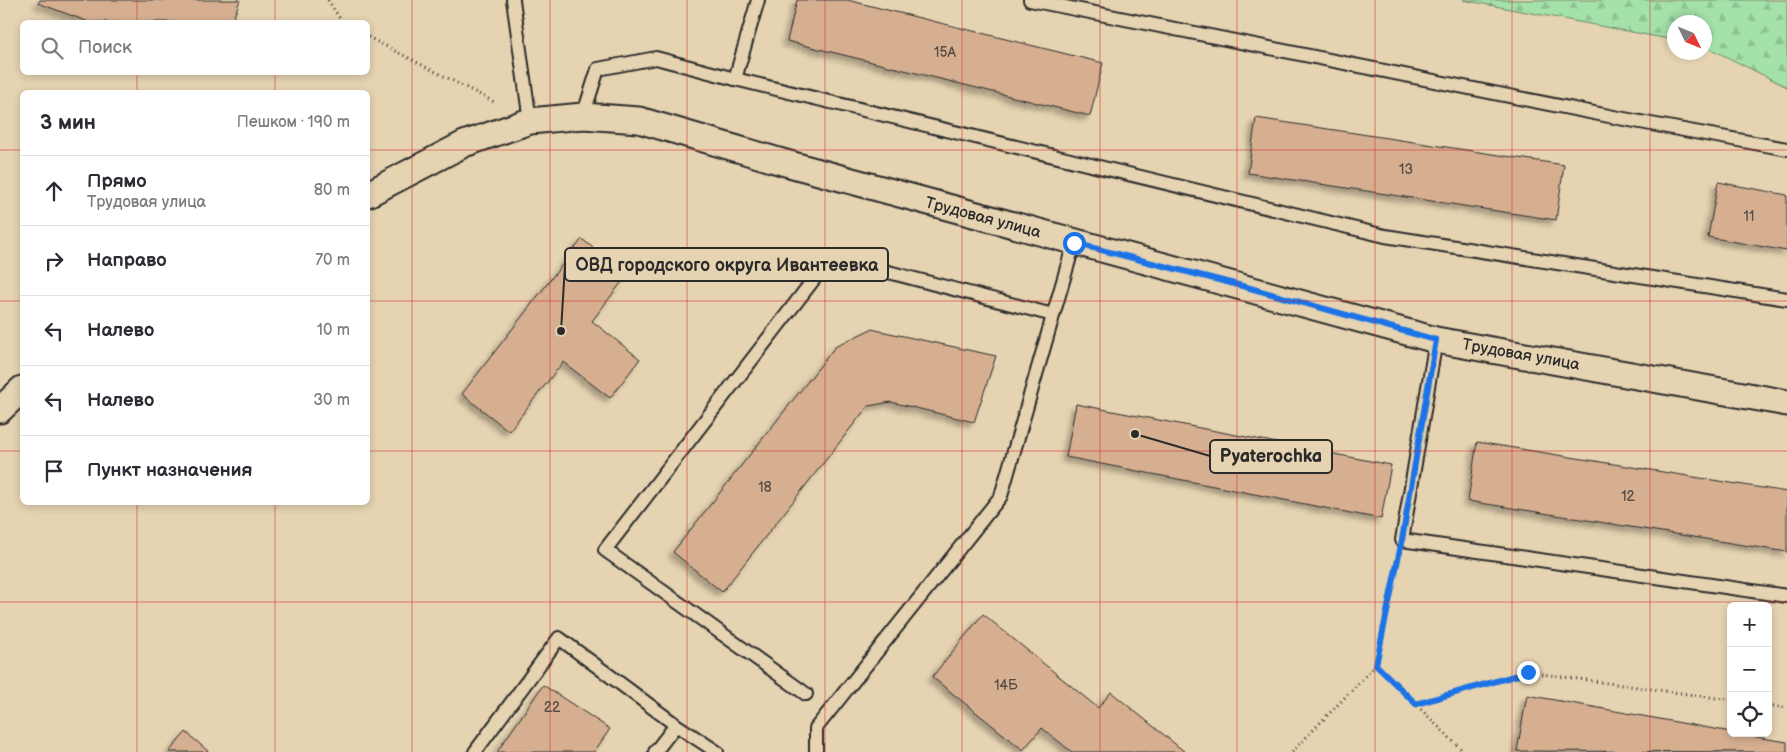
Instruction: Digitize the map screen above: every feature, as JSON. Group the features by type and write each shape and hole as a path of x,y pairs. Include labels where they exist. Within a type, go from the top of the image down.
{"street":[{"name":"Трудовая улица","path":"370,193 464,144 530,121 583,116 639,120 782,162 1074,243 1259,291 1436,340 1787,403"},
{"path":"0,410 20,391"}],"lane":[{"path":"513,0 530,121"},
{"path":"735,79 758,0"},
{"path":"1030,0 1614,117 1787,149"},
{"path":"583,116 598,69 656,58 735,79 1385,236 1787,300"},
{"path":"816,752 816,728 1001,496 1074,243"},
{"path":"806,694 605,550 831,257 1053,315"},
{"path":"1436,340 1402,540 1787,596"},
{"path":"475,752 558,638 676,725 717,752"},
{"path":"655,752 676,725"}],"path":[{"path":"328,0 341,20"},
{"path":"370,38 530,121"},
{"path":"1292,752 1376,665 1402,540"},
{"path":"1376,665 1464,752"},
{"path":"1416,704 1528,672 1727,699"},
{"path":"1772,706 1787,708"}],"green space":[{"path":"1463,0 1787,0 1787,87 1712,50 1712,15 1667,15 1667,39"}],"building":[{"path":"40,0 240,0 233,20 84,20 38,3"},
{"path":"797,0 847,0 1103,63 1090,116 787,41"},
{"path":"1256,118 1564,165 1556,220 1248,173"},
{"path":"1718,182 1787,195 1787,251 1708,237"},
{"path":"582,239 627,275 592,321 640,359 610,398 563,362 509,431 462,394"},
{"path":"871,329 996,356 974,422 891,402 868,406 722,592 673,552 835,347"},
{"path":"1076,404 1391,465 1381,519 1066,457"},
{"path":"1477,442 1787,492 1787,552 1468,501"},
{"path":"983,614 1098,708 1111,692 1185,752 1072,752 1042,728 1023,750 932,677"},
{"path":"543,685 610,729 594,752 497,752"},
{"path":"1527,695 1727,731 1727,737 1756,737 1787,742 1787,752 1517,751"},
{"path":"186,732 209,752 169,752"}],"place":[{"name":"ОВД городского округа Ивантеевка","path":"561,331"},
{"name":"Pyaterochka","path":"1135,434"}],"route":[{"path":"1074,243 1250,288 1436,340 1402,540 1376,665 1416,704 1528,672"}]}
